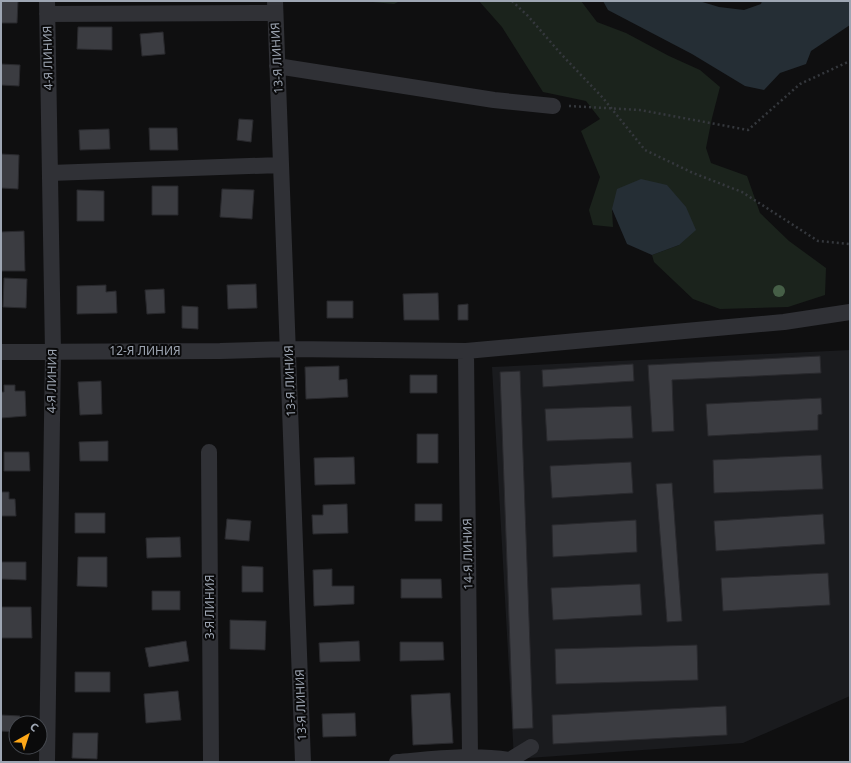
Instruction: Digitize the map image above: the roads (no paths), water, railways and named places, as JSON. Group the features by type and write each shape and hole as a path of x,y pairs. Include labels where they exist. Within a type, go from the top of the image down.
{"street":[{"path":"47,8 275,7"},
{"name":"13-Я ЛИНИЯ","path":"275,7 289,349 303,762"},
{"name":"4-Я ЛИНИЯ","path":"47,8 53,352 47,762"},
{"path":"277,66 494,100 553,106"},
{"path":"50,173 281,165"},
{"name":"12-Я ЛИНИЯ","path":"1,352 289,349 466,351 784,322 850,312"},
{"name":"14-Я ЛИНИЯ","path":"466,351 470,757"},
{"name":"3-Я ЛИНИЯ","path":"209,452 211,762"},
{"path":"397,762 470,757 492,757 510,761 531,747"}]}
